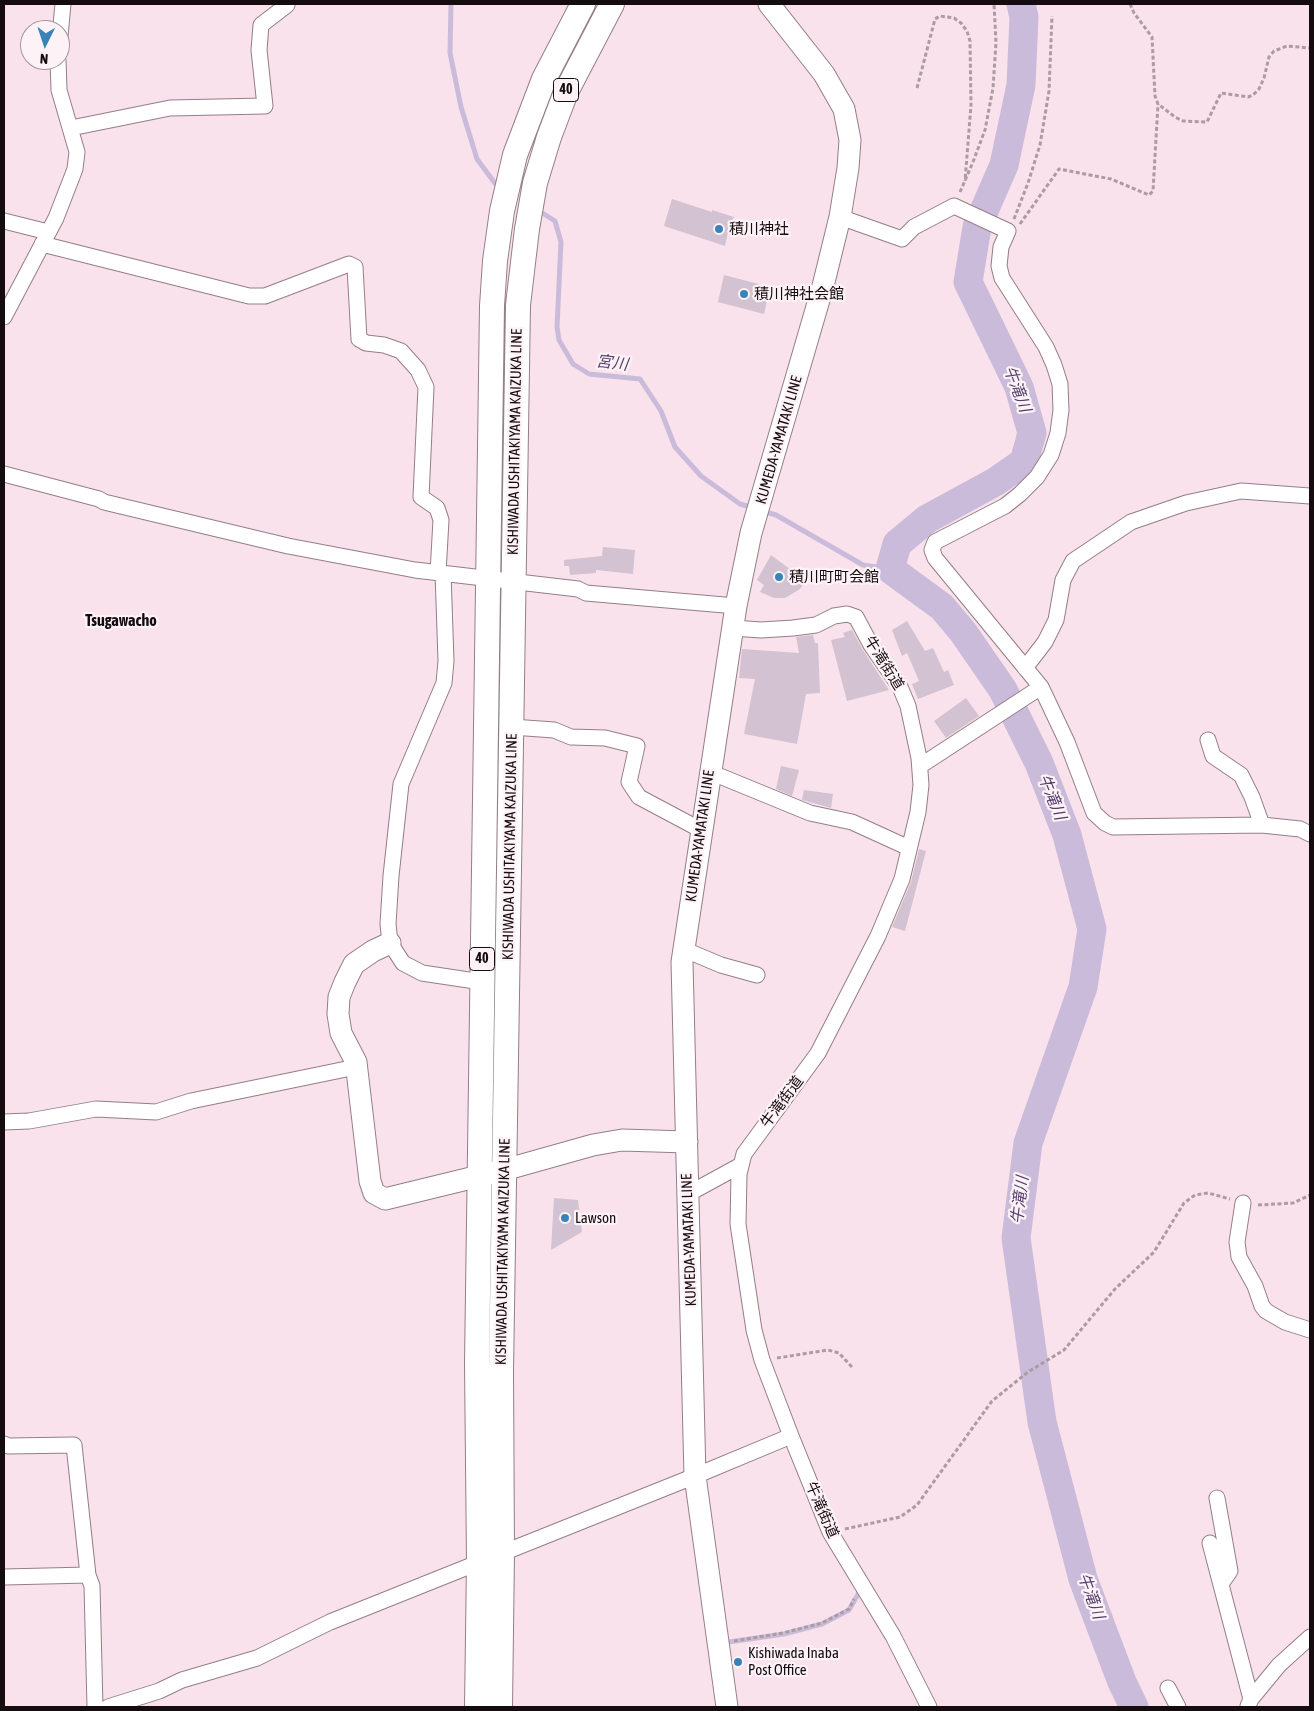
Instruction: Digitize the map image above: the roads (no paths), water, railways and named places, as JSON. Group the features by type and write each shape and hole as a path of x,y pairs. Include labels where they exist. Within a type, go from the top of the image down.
{"main road":[{"name":"KISHIWADA USHITAKIYAMA KAIZUKA LINE","path":"477,1707 477,1362 492,306 495,261 502,211 515,155 544,80 583,4"},
{"name":"KISHIWADA USHITAKIYAMA KAIZUKA LINE","path":"500,1707 502,1553 501,1371 518,305 526,229 535,183 549,137 566,92 612,4"}],"street":[{"path":"62,20 63,4"},
{"name":"KUMEDA-YAMATAKI LINE","path":"727,1707 695,1476 682,962 736,606 751,533 823,286 840,217 848,168 850,140 844,109 824,74 769,4"},
{"path":"71,128 170,108 264,106 259,50 261,25 287,5"},
{"path":"4,317 56,218 75,169 76,152 60,90 59,70"},
{"path":"840,217 902,238 914,227 954,206 1008,231 1001,247 999,266 1002,278 1046,346 1054,365 1060,384 1061,401 1058,433 1051,455 1037,477 1020,494 1005,506 935,542 932,550 935,558 1041,687 1067,742 1094,813 1105,823 1113,827 1262,825 1300,829 1310,834"},
{"path":"4,221 45,238 249,296 265,296 349,264 355,267 360,339 366,344 384,345 401,351 418,370 426,387 421,497 437,508 441,520 441,573 446,660 444,683 400,784 390,876 388,924 390,943 403,963 422,974 482,982"},
{"path":"4,474 99,499 104,502 288,546 414,570 578,589 586,593 736,606"},
{"path":"1025,668 1045,642 1056,620 1063,580 1073,560 1131,522 1186,502 1241,491 1310,496"},
{"name":"牛滝街道","path":"733,628 761,630 793,628 816,625 834,616 847,614 856,617 871,646 900,687 908,706 914,730 921,785 918,812 902,879 891,907 818,1053 744,1154 738,1195 738,1224 754,1330 762,1360 791,1436 830,1532 892,1636 929,1707"},
{"path":"920,766 1041,687"},
{"path":"512,727 554,730 571,737 605,738 637,746 630,782 638,797 701,830"},
{"path":"1208,740 1213,756 1241,775 1252,797 1262,825"},
{"path":"710,772 810,813 852,822 909,848"},
{"path":"390,943 373,950 354,964 339,997 338,1014 341,1033 356,1062 370,1182 374,1193 385,1199 622,1140 686,1142"},
{"path":"684,949 757,976"},
{"path":"4,1122 29,1121 96,1109 156,1112 191,1101 356,1067"},
{"path":"688,1194 741,1165"},
{"path":"1243,1203 1237,1242 1239,1257 1255,1286 1262,1306 1266,1311 1285,1322 1310,1330"},
{"path":"108,1707 159,1691 182,1680 257,1658 330,1622 791,1436"},
{"path":"4,1444 8,1446 74,1445 88,1575 92,1586 95,1707"},
{"path":"1217,1498 1230,1572 1220,1584"},
{"path":"1210,1543 1249,1703"},
{"path":"4,1577 88,1575"},
{"path":"1249,1703 1279,1666 1310,1637"},
{"path":"1168,1688 1178,1707"}],"waterway":[{"name":"宮川","path":"451,4 450,53 461,107 477,159 497,186 501,188"},
{"name":"牛滝川","path":"1021,4 1024,17 1021,85 1004,165 977,227 968,282 1019,387 1032,433 1024,462 995,482 927,519 897,544 890,569 942,607 963,632 1003,690 1039,763 1067,835 1092,929 1083,987 1028,1143 1016,1238 1042,1422 1083,1579 1122,1682 1134,1707"},
{"name":"宮川","path":"536,209 555,221 561,242 557,327 559,340 573,364 589,374 640,379 661,411 675,447 701,476 740,504 754,508"},
{"name":"宮川","path":"762,511 776,515 863,565 890,569"},
{"path":"722,1643 784,1634 822,1624 849,1610 861,1589"}],"place":[{"name":"積川神社","path":"719,229"},
{"name":"積川神社会館","path":"744,294"},
{"name":"積川町町会館","path":"779,577"},
{"name":"Lawson","path":"565,1218"},
{"name":"Kishiwada Inaba Post Office","path":"738,1662"}],"district":[{"name":"Tsugawacho","path":"121,621"}]}
